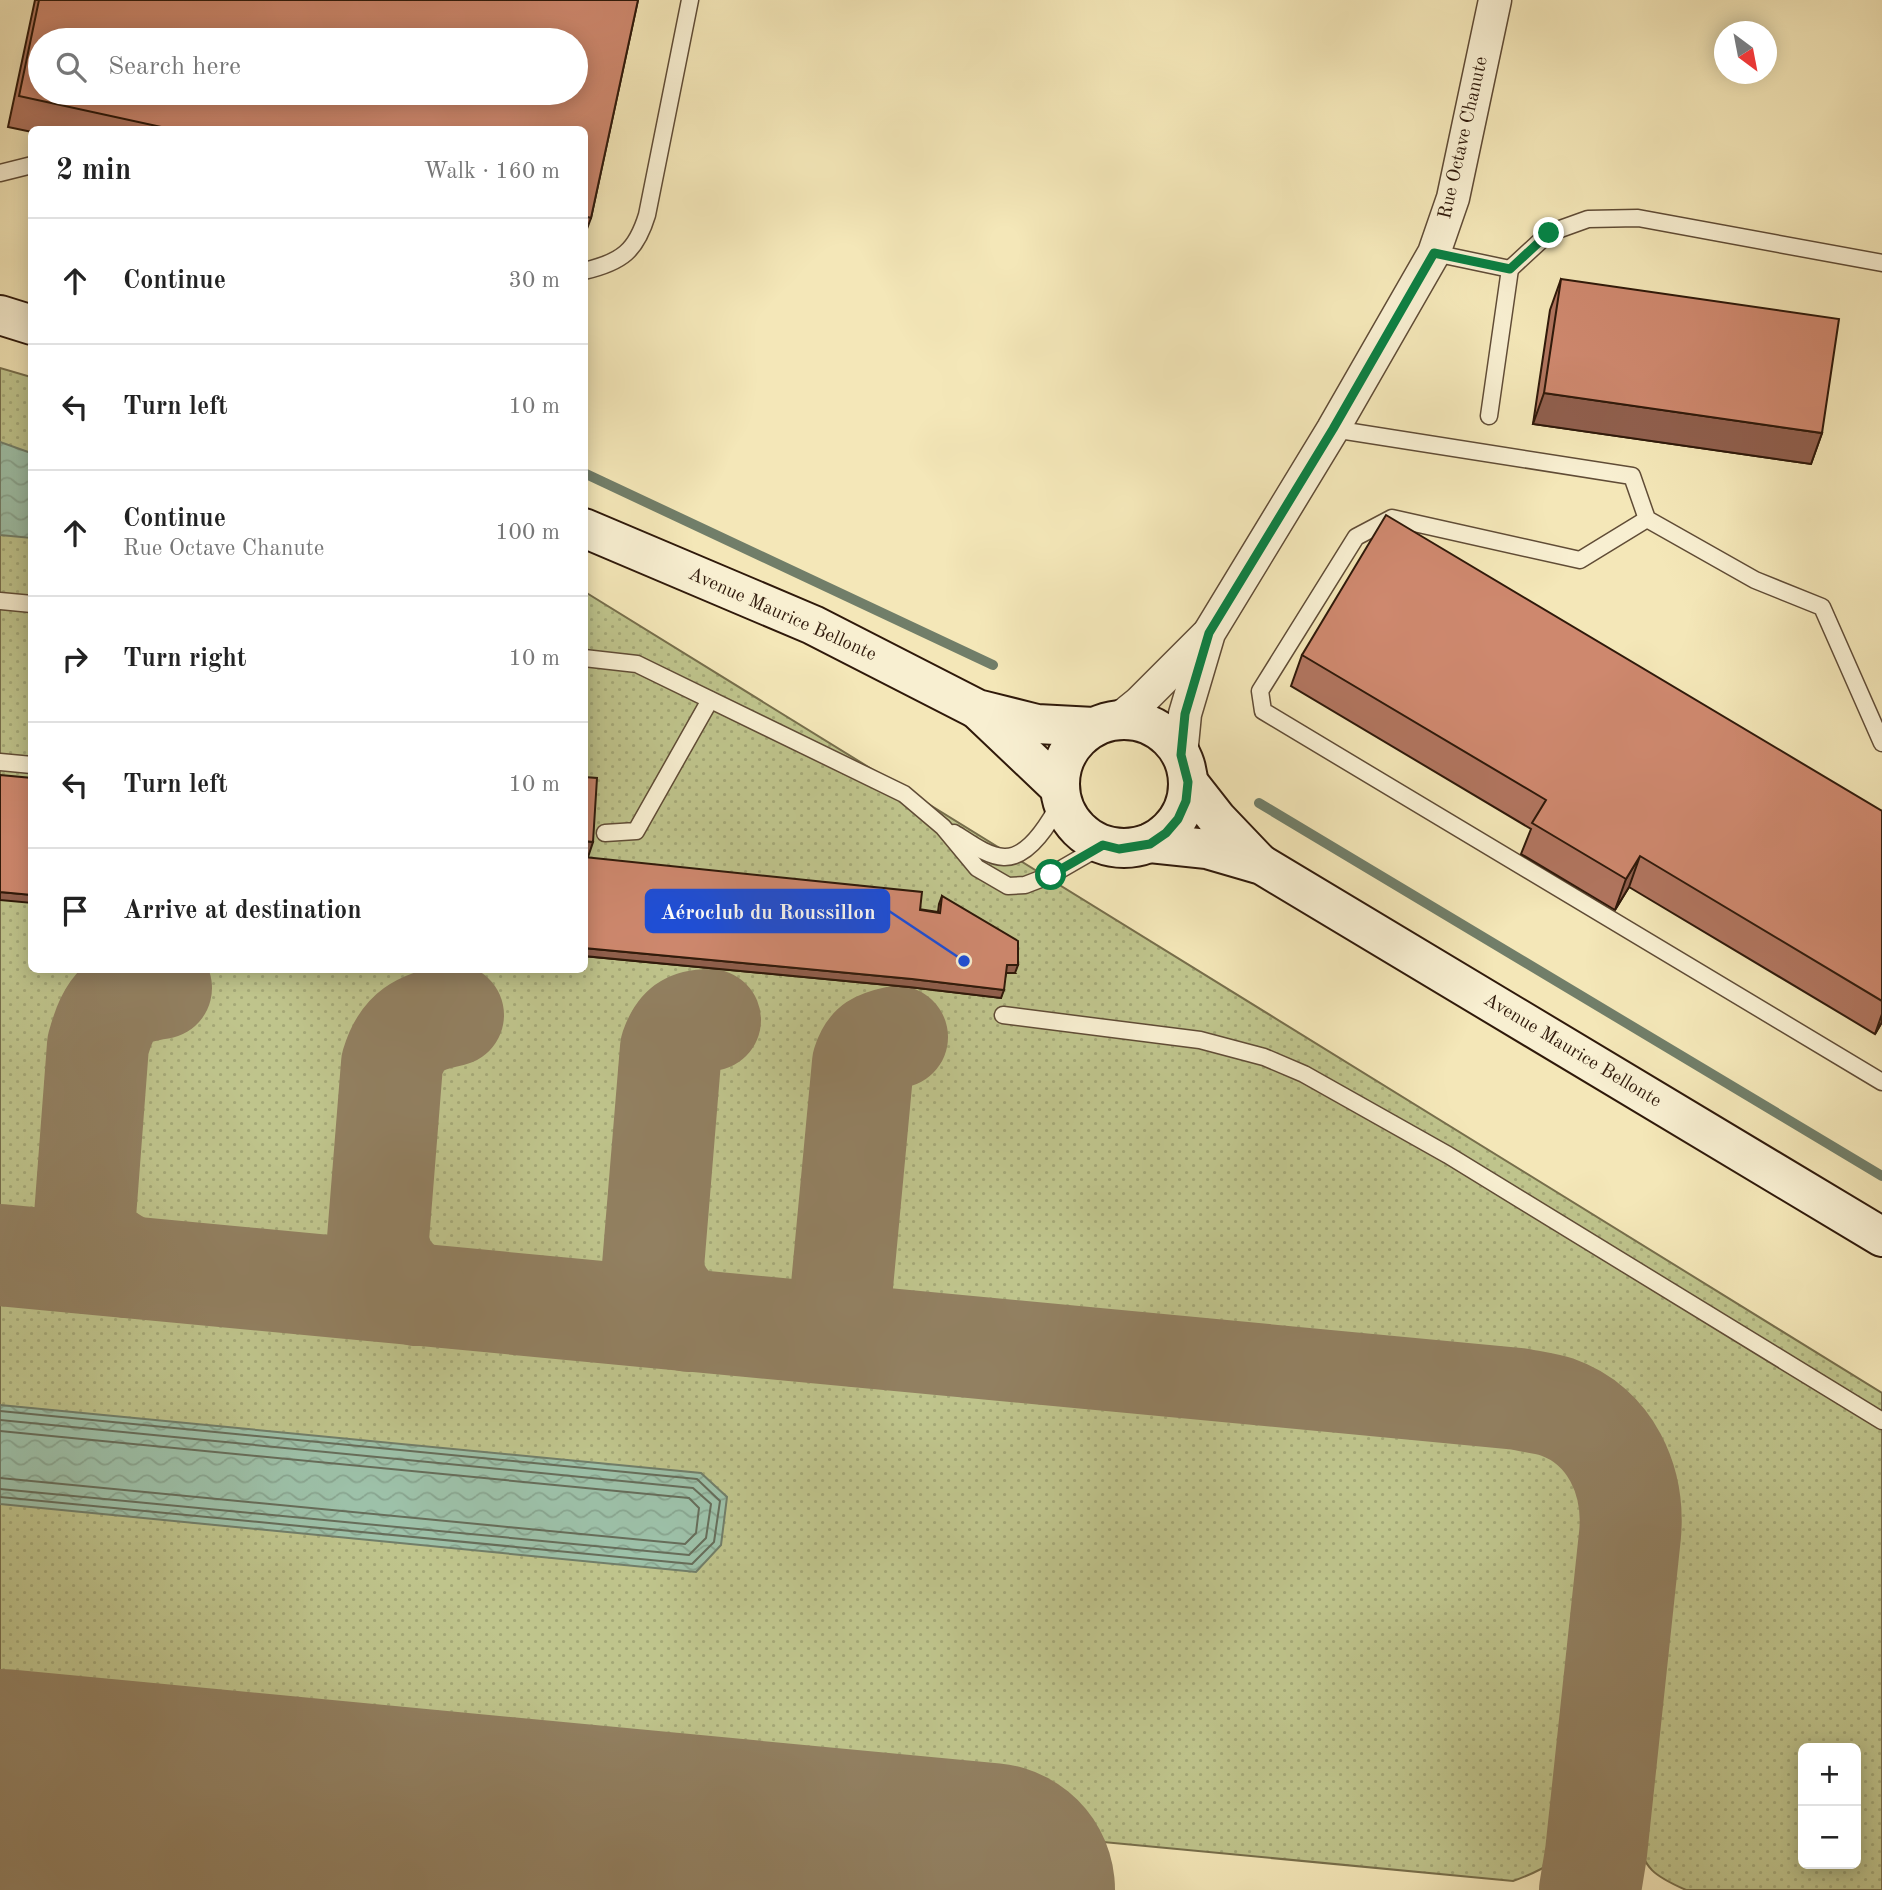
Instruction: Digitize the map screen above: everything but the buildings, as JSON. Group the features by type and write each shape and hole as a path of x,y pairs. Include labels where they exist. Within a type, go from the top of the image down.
{"street":[{"name":"Rue Octave Chanute","path":"1106,723 1139,703 1209,633 1333,429 1434,253 1453,198 1495,0"},
{"path":"0,315 28,324"},
{"name":"Avenue Maurice Bellonte","path":"588,530 813,625 977,709 1037,724 1106,723"},
{"name":"Rue Octave Chanute","path":"1185,768 1185,714 1209,633"},
{"name":"Avenue Maurice Bellonte","path":"977,709 1060,794"},
{"path":"1137,721 1155,728 1170,740 1185,768 1186,801 1178,819 1166,833 1150,844 1119,849 1103,845 1084,835 1070,820 1060,794 1061,769 1068,752 1079,738 1106,723 1137,721"},
{"name":"Avenue Maurice Bellonte","path":"1185,768 1217,819 1262,865 1882,1237"},
{"name":"Avenue Maurice Bellonte","path":"1150,844 1207,849 1262,865"}],"lane":[{"path":"588,270 603,266 627,252 639,239 647,215 690,0"},
{"path":"0,173 28,165"},
{"path":"1489,416 1510,269 1549,233 1588,219 1639,218 1882,263"},
{"path":"1434,253 1510,269"},
{"path":"1333,429 1632,476 1647,519 1755,580 1822,607 1882,743"},
{"path":"1647,519 1580,560 1392,518 1356,537 1260,691 1263,710 1882,1082"},
{"path":"0,601 28,604"},
{"path":"588,658 637,664 904,794 943,827 977,868 1008,886 1025,885 1051,875 1103,845"},
{"path":"605,833 636,831 710,700"},
{"path":"0,762 28,765"},
{"path":"943,827 985,851 1006,857 1027,848 1047,826 1060,794"},
{"path":"1003,1015 1200,1040 1264,1057 1304,1074 1448,1155 1882,1421"}],"shaded area":[{"path":"0,368 28,376 28,973 588,973 588,594 1882,1393 1882,1890 1686,1890 1658,1875 1642,1857 1633,1836 1661,1525 1653,1476 1635,1442 1608,1410 1580,1393 1541,1382 867,1309 697,1297 0,1229"},
{"path":"0,1284 1552,1437 1584,1466 1598,1486 1607,1529 1577,1828 1564,1849 1551,1862 1536,1872 1513,1881 0,1737"},
{"path":"95,1862 393,1890 0,1890 23,1878"}],"water":[{"path":"0,442 28,452 28,538 0,535"},
{"path":"0,1405 701,1473 727,1497 721,1545 696,1572 0,1504"}],"waterway":[{"path":"588,475 993,665"},
{"path":"1259,803 1882,1176"}],"taxiway":[{"path":"128,1267 99,1247 90,1234 85,1216 98,1045 107,1020 118,1004 135,994 161,988"},
{"path":"417,1295 390,1272 382,1257 378,1239 392,1064 401,1043 414,1029 453,1015"},
{"path":"689,1321 664,1297 653,1266 671,1048 685,1026 710,1020"},
{"path":"857,1336 843,1319 840,1307 863,1063 868,1051 875,1044 897,1037"},
{"path":"0,1255 1519,1399 1557,1407 1592,1427 1616,1458 1623,1476 1631,1515 1590,1890"},
{"path":"0,1798 33,1799"}],"runway":[{"path":"0,1796 988,1890"}],"place":[{"name":"Aéroclub du Roussillon","path":"964,961"}],"route":[{"path":"1051,875 1103,845 1119,849 1150,844 1166,833 1178,819 1186,801 1188,782 1181,755 1185,714 1209,633 1333,429 1434,253 1510,269 1549,233"}]}
